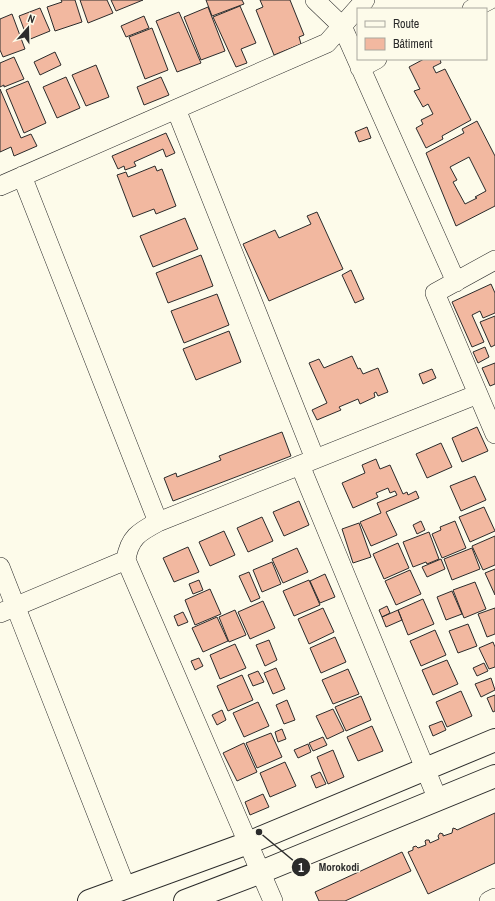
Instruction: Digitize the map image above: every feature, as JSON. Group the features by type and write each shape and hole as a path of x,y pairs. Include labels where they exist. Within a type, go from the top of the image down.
{"street":[{"path":"315,0 342,26 456,282"},
{"path":"358,8 365,0"},
{"path":"474,8 489,0"},
{"path":"0,186 327,43 357,9"},
{"path":"360,68 375,60"},
{"path":"176,108 307,462 438,800"},
{"path":"22,176 158,522"},
{"path":"495,260 435,294 495,434"},
{"path":"273,901 126,560 127,550 132,540 141,530 158,522 478,394"},
{"path":"8,610 126,560"},
{"path":"0,567 8,610 126,888"},
{"path":"89,901 248,843 495,740"},
{"path":"184,901 261,872 495,776"},
{"path":"489,901 495,898"}],"building":[{"path":"61,0 75,0 82,22 55,31 47,7 62,2"},
{"path":"80,0 107,0 113,13 88,23"},
{"path":"111,0 143,0 116,11"},
{"path":"206,0 242,0 244,4 212,16"},
{"path":"260,0 290,0 304,35 299,37 301,44 274,55 256,10 263,7"},
{"path":"240,6 256,43 241,49 247,63 236,67 213,17"},
{"path":"208,7 225,51 201,60 184,17"},
{"path":"40,8 50,31 28,40 19,16"},
{"path":"179,12 201,63 177,72 156,21"},
{"path":"12,14 25,49 3,57 0,50 0,19"},
{"path":"144,16 149,28 126,37 121,26"},
{"path":"152,28 168,70 145,79 129,37"},
{"path":"55,52 61,65 40,75 34,62"},
{"path":"14,57 24,79 4,87 4,85 0,87 0,63"},
{"path":"422,60 440,60 441,63 433,67 436,73 445,69 471,120 442,136 443,139 426,148 416,128 423,124 421,120 433,114 428,104 423,107 414,91 420,89 409,67"},
{"path":"96,65 109,97 86,106 72,75"},
{"path":"66,77 80,108 57,118 43,87"},
{"path":"161,77 169,95 144,105 137,87"},
{"path":"28,81 46,123 24,133 6,90"},
{"path":"0,89 21,138 31,134 37,146 14,156 11,147 0,152"},
{"path":"477,121 495,156 495,206 456,226 426,153 464,133 462,129","holes":["469,157 486,191 475,197 477,198 465,204 453,182 457,180 450,167"]},
{"path":"367,127 371,138 359,142 355,132"},
{"path":"166,133 175,153 166,157 163,149 134,162 136,166 125,170 124,166 118,169 112,156"},
{"path":"155,166 157,171 162,169 176,206 156,214 154,209 133,217 117,175 126,172 128,177"},
{"path":"317,212 343,269 269,301 243,244 275,230 279,238 311,224 307,216"},
{"path":"185,218 198,249 153,267 140,236"},
{"path":"201,255 213,286 168,303 156,273"},
{"path":"351,270 364,299 355,303 342,275"},
{"path":"491,284 495,293 495,313 483,318 480,311 472,315 484,342 472,347 452,302"},
{"path":"217,294 229,325 184,343 171,311"},
{"path":"495,316 495,345 491,347 480,322"},
{"path":"229,331 241,362 196,380 183,349"},
{"path":"485,347 489,357 478,363 473,352"},
{"path":"352,356 358,369 360,368 363,374 378,368 388,392 378,396 376,392 374,393 375,397 360,404 358,399 339,407 341,410 317,420 312,410 327,403 309,363 319,359 324,368"},
{"path":"495,363 495,384 490,386 482,368"},
{"path":"432,369 436,378 423,384 419,374"},
{"path":"477,427 488,451 462,462 452,438"},
{"path":"282,432 291,456 173,501 164,478 176,473 177,477 221,460 219,456"},
{"path":"441,443 452,467 427,478 416,454"},
{"path":"376,459 380,469 390,465 403,494 407,492 408,495 416,491 419,498 386,512 397,535 371,546 360,522 381,513 377,503 397,495 395,491 390,493 388,488 376,493 378,497 353,508 342,483 365,473 362,465"},
{"path":"475,476 486,500 461,511 450,486"},
{"path":"299,501 309,525 284,536 273,512"},
{"path":"484,507 495,531 470,542 459,517"},
{"path":"262,517 273,541 248,552 237,528"},
{"path":"421,521 425,530 417,534 413,525"},
{"path":"455,521 466,548 442,558 432,534 441,530 440,527"},
{"path":"359,523 371,557 353,563 342,529"},
{"path":"224,531 235,555 210,566 199,542"},
{"path":"429,532 439,559 427,564 426,562 413,567 403,542"},
{"path":"495,536 495,565 483,570 472,546"},
{"path":"398,543 409,568 384,579 373,554"},
{"path":"188,547 199,572 174,582 163,558"},
{"path":"297,548 308,572 283,583 272,559"},
{"path":"472,548 480,569 452,580 444,559"},
{"path":"441,559 445,569 427,577 422,567"},
{"path":"272,562 281,584 262,592 253,570"},
{"path":"495,569 495,595 485,573"},
{"path":"410,570 421,594 396,605 385,581"},
{"path":"249,572 260,598 251,602 239,576"},
{"path":"325,574 335,597 320,603 310,581"},
{"path":"199,580 203,590 193,594 189,584"},
{"path":"309,580 320,605 294,616 283,591"},
{"path":"475,582 486,609 464,618 453,590"},
{"path":"210,589 221,614 195,625 185,600"},
{"path":"452,591 462,614 446,620 437,597"},
{"path":"423,599 434,624 408,635 398,610"},
{"path":"263,601 275,628 250,639 238,612"},
{"path":"387,606 390,613 382,617 379,610"},
{"path":"323,608 334,632 309,644 298,619"},
{"path":"495,608 495,634 487,637 478,614"},
{"path":"235,610 246,635 229,642 219,617"},
{"path":"398,610 402,620 386,627 382,617"},
{"path":"183,612 188,622 178,626 174,616"},
{"path":"217,617 228,641 203,652 192,628"},
{"path":"468,624 477,646 458,653 449,631"},
{"path":"435,630 446,655 421,666 410,641"},
{"path":"335,637 346,662 321,673 310,648"},
{"path":"269,640 277,660 265,666 256,645"},
{"path":"493,642 495,647 495,667 489,669 479,648"},
{"path":"235,644 246,668 220,679 210,655"},
{"path":"199,658 203,666 195,670 191,661"},
{"path":"447,660 458,684 433,695 422,670"},
{"path":"484,663 488,671 477,676 473,668"},
{"path":"276,668 285,689 273,694 264,673"},
{"path":"348,669 359,694 333,704 322,680"},
{"path":"258,671 264,682 253,686 248,675"},
{"path":"242,675 253,700 228,711 217,686"},
{"path":"491,678 495,690 481,697 475,684"},
{"path":"461,691 472,716 447,727 436,702"},
{"path":"495,695 495,711 493,712 487,698"},
{"path":"361,696 371,720 346,731 335,707"},
{"path":"287,700 295,720 284,724 276,705"},
{"path":"258,702 269,726 244,737 233,713"},
{"path":"333,709 344,731 327,739 316,716"},
{"path":"222,710 226,720 217,725 212,715"},
{"path":"442,721 446,730 433,736 429,726"},
{"path":"372,726 383,751 358,761 347,737"},
{"path":"282,729 286,739 278,742 275,732"},
{"path":"271,733 282,757 257,768 246,743"},
{"path":"323,737 327,745 313,751 309,743"},
{"path":"244,743 257,772 237,781 223,753"},
{"path":"308,744 311,752 298,758 294,750"},
{"path":"333,750 344,777 328,784 317,757"},
{"path":"285,762 296,786 270,797 260,773"},
{"path":"320,772 326,784 316,788 311,776"},
{"path":"263,794 269,807 250,815 245,802"},
{"path":"495,813 495,863 428,894 408,852 413,850 413,847 416,846 418,848 426,845 426,840 429,840 430,843 439,839 438,836 440,833 443,834 443,836 452,833 453,828 457,830"},
{"path":"402,852 411,871 345,901 319,901 315,892"}],"place":[{"name":"Morokodi","path":"259,832"}]}
